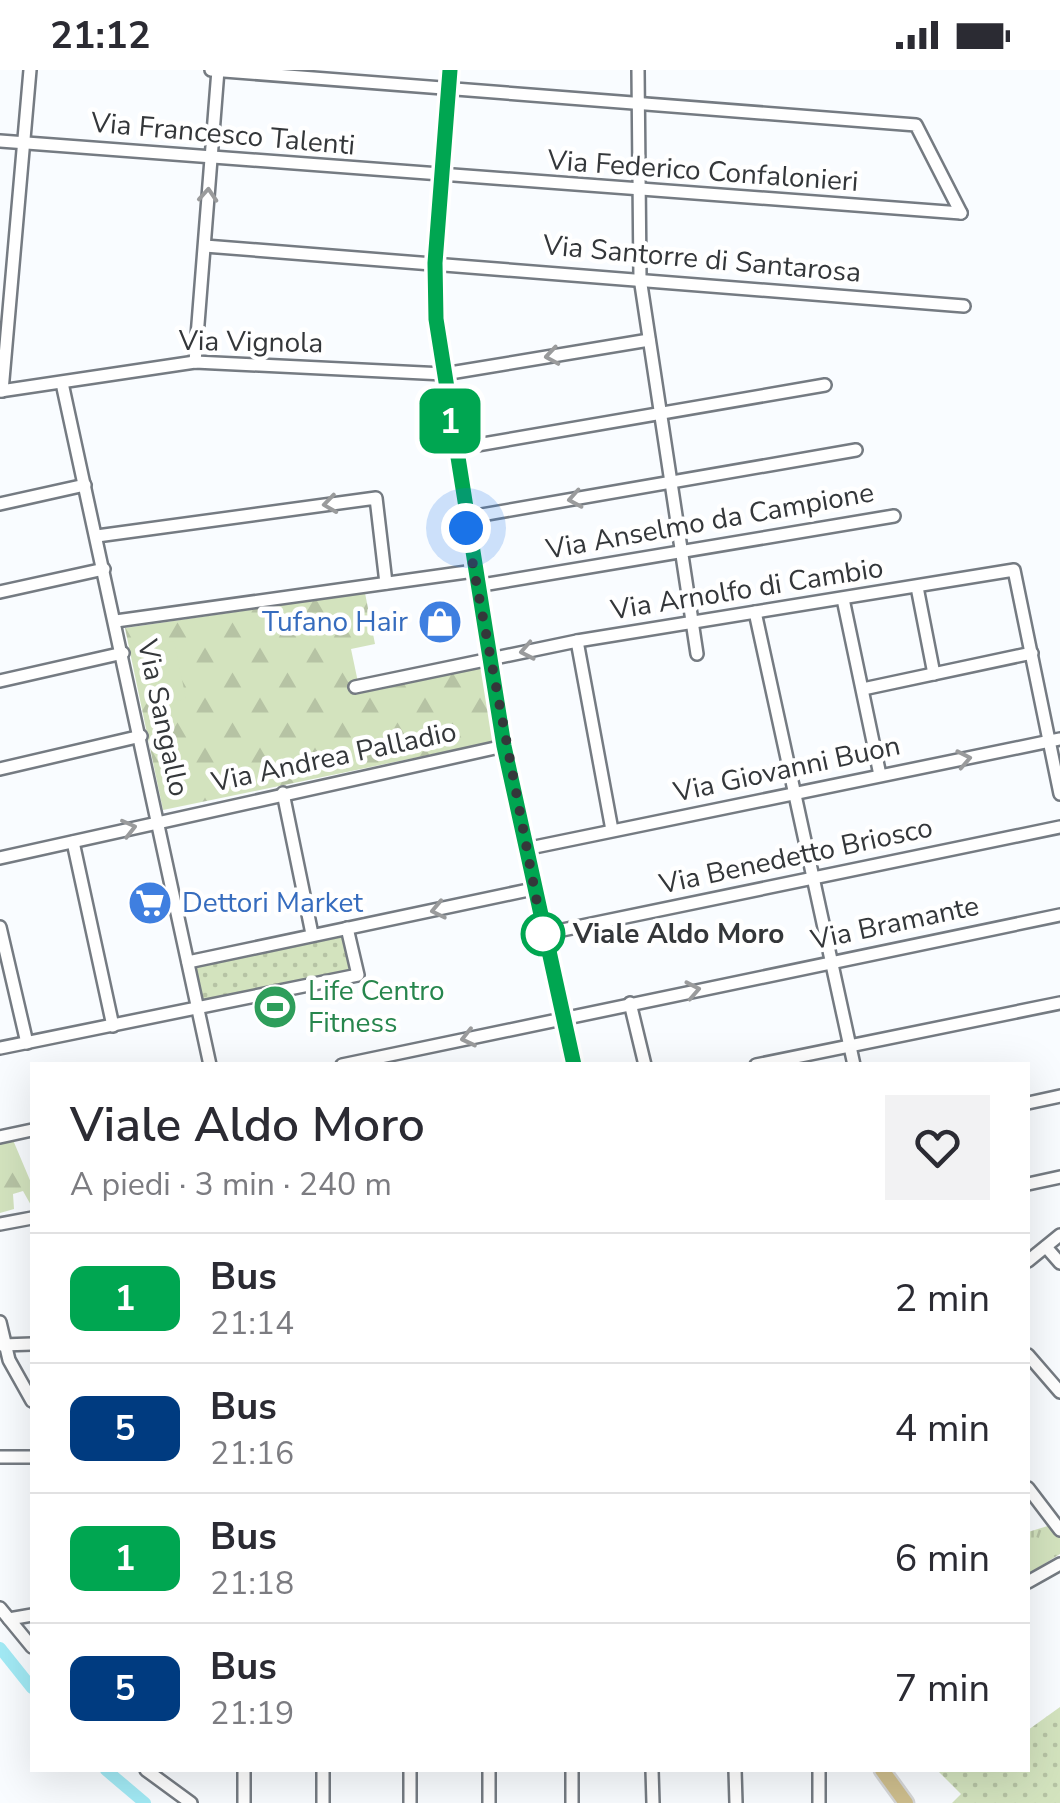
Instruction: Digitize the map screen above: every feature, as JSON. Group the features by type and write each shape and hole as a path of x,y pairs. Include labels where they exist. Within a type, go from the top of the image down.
{"main road":[{"path":"450,70 435,263 436,319 464,518 504,746 573,1062"},
{"path":"883,1772 906,1803"}],"street":[{"path":"1,391 4,314 30,70"},
{"path":"195,362 215,70 637,104"},
{"path":"638,70 636,192 640,278 697,654"},
{"name":"Via Federico Confalonieri","path":"442,177 962,213 916,125 637,104"},
{"name":"Via Francesco Talenti","path":"0,141 442,177"},
{"path":"0,227 14,228"},
{"name":"Via Santorre di Santarosa","path":"205,246 964,306"},
{"name":"Via Vignola","path":"1,391 195,362 444,374 649,340"},
{"name":"Via Sangallo","path":"62,383 209,1062"},
{"path":"454,449 824,386"},
{"path":"464,518 856,450"},
{"path":"0,504 85,485"},
{"path":"96,536 376,498 386,584"},
{"name":"Via Anselmo da Campione","path":"116,621 386,584 475,579 682,551 894,516"},
{"path":"0,592 104,569"},
{"name":"Via Arnolfo di Cambio","path":"355,688 577,641 1014,570 1032,654"},
{"path":"917,587 934,674"},
{"path":"843,599 880,775"},
{"path":"755,612 853,1062"},
{"path":"577,641 612,830"},
{"path":"0,681 122,654"},
{"path":"863,689 1032,654 1055,741 1060,794"},
{"path":"0,767 141,736"},
{"name":"Via Giovanni Buon","path":"526,849 1055,741"},
{"name":"Via Andrea Palladio","path":"0,858 504,746"},
{"path":"283,793 312,934"},
{"name":"Via Benedetto Briosco","path":"543,934 1060,827"},
{"path":"73,842 113,1026"},
{"path":"188,962 533,889"},
{"name":"Via Bramante","path":"356,1062 1060,914"},
{"path":"0,928 27,1043"},
{"path":"0,1048 358,975 347,928"},
{"path":"630,1003 643,1062"},
{"path":"770,1062 1060,1003"},
{"path":"1030,1102 1060,1096"},
{"path":"0,1137 30,1130"},
{"path":"1030,1184 1060,1177"},
{"path":"0,1224 30,1218"},
{"path":"1030,1259 1060,1235"},
{"path":"1046,1247 1060,1263"},
{"path":"0,1322 3,1345 30,1398"},
{"path":"3,1345 30,1344"},
{"path":"1030,1358 1060,1392"},
{"path":"0,1457 30,1457"},
{"path":"1030,1491 1060,1530"},
{"path":"1030,1581 1060,1564"},
{"path":"4,1613 30,1615"},
{"path":"4,1613 30,1645"},
{"path":"244,1772 244,1803"},
{"path":"323,1772 323,1803"},
{"path":"410,1772 410,1803"},
{"path":"490,1772 490,1803"},
{"path":"572,1772 572,1803"},
{"path":"652,1772 652,1803"},
{"path":"736,1772 736,1803"},
{"path":"819,1772 819,1803"},
{"path":"160,1775 191,1803"}],"green space":[{"path":"365,593 375,644 351,649 359,687 482,664 496,741 163,810 125,628"},
{"path":"174,641 186,699 154,705 141,648"},
{"path":"344,933 353,971 203,1001 194,967"},
{"path":"13,1140 30,1180 30,1203 23,1191 13,1194 14,1209 0,1213 0,1143"},
{"path":"1051,1525 1060,1536 1060,1554 1030,1573 1030,1531"},
{"path":"1060,1707 1060,1803 952,1803 961,1794 939,1772 1030,1772 1030,1729"}],"waterway":[{"path":"0,1648 30,1686"},
{"path":"108,1772 145,1803"}],"bus line":[{"name":"1","path":"450,70 435,263 436,319 466,528 504,746 573,1062"}],"place":[{"name":"Tufano Hair","path":"440,622"},
{"name":"Dettori Market","path":"150,903"},
{"name":"Viale Aldo Moro","path":"543,934"},
{"name":"Life Centro Fitness","path":"275,1007"}],"route":[{"path":"466,528 504,746 543,934"}]}
